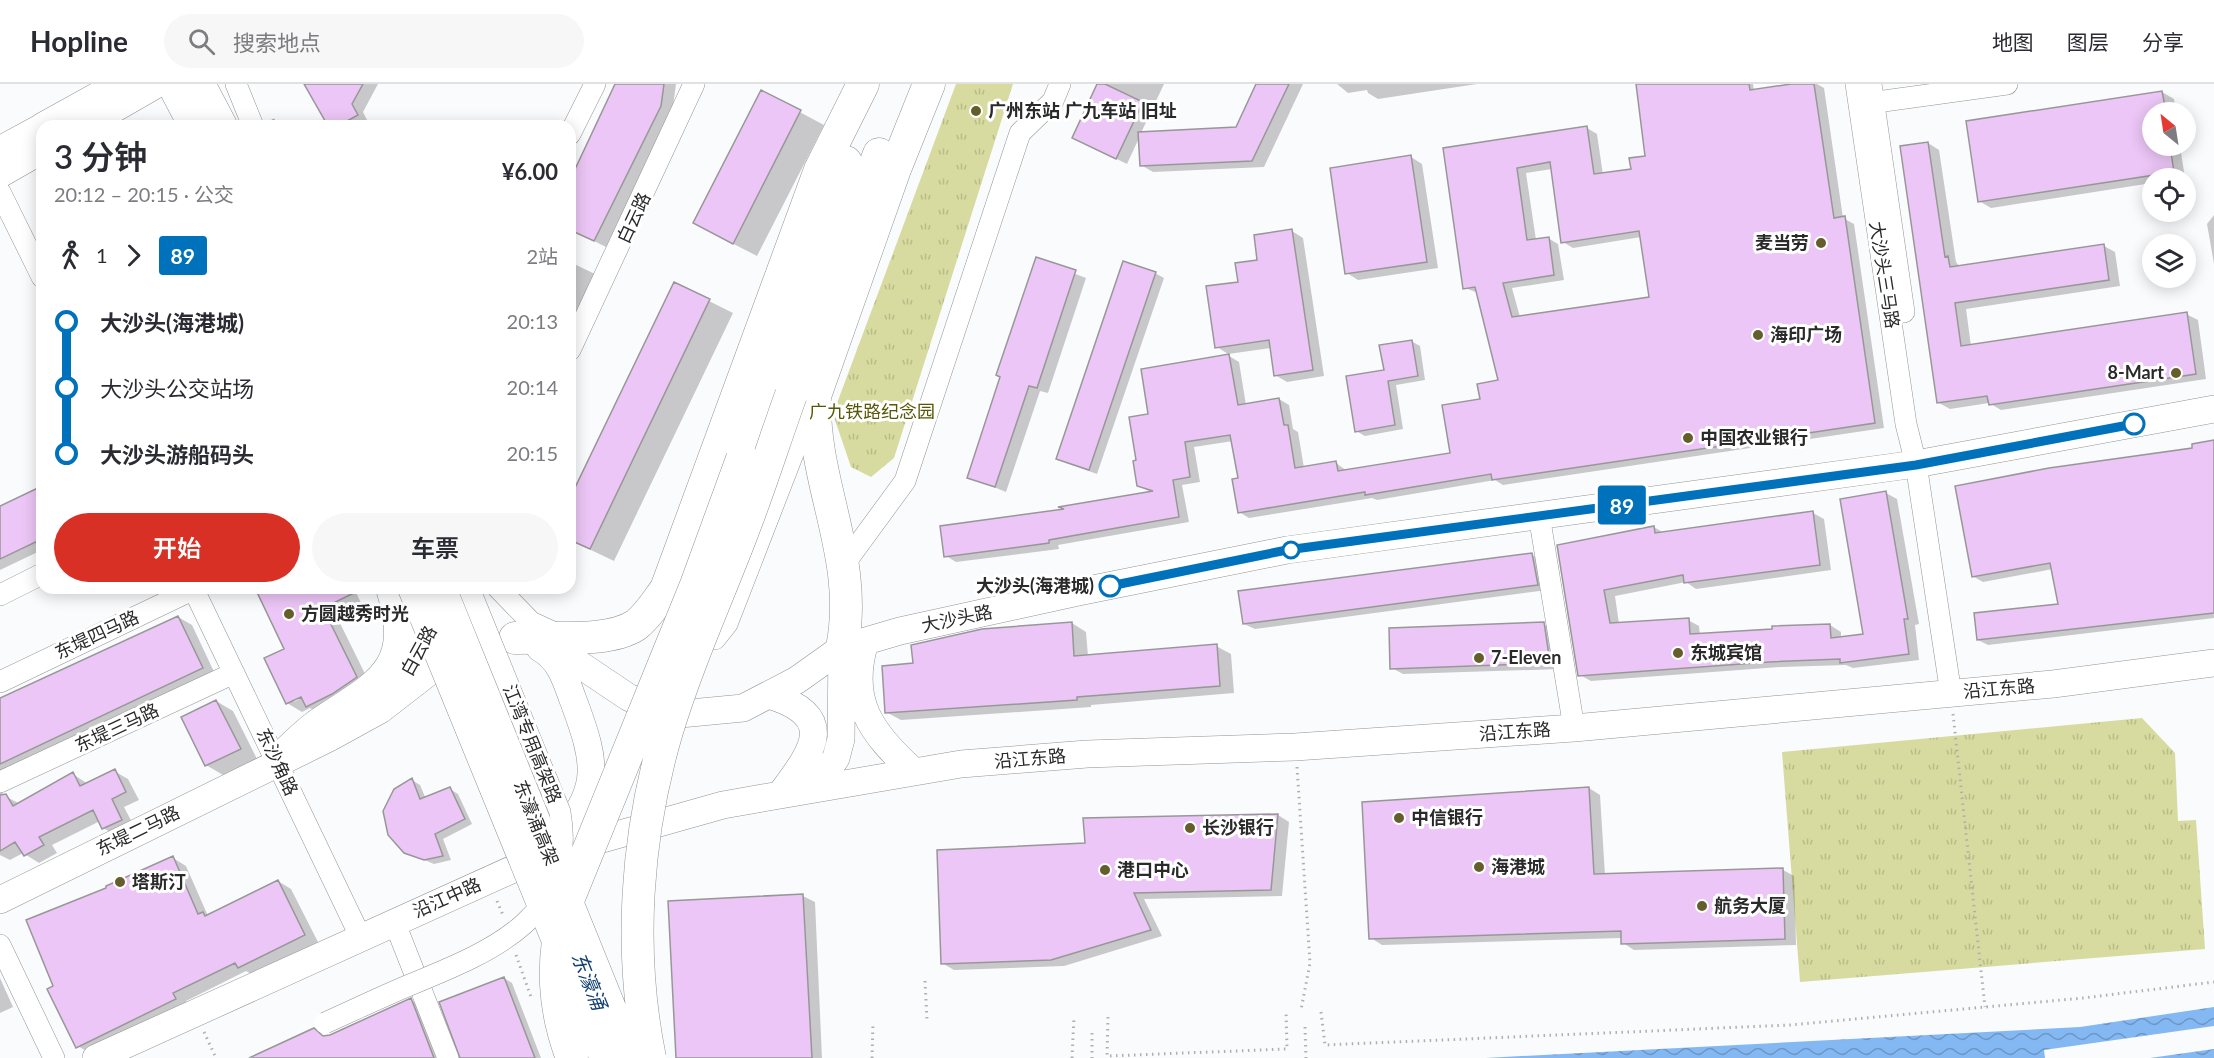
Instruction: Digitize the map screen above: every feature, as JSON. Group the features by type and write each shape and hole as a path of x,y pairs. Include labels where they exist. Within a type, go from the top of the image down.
{"highway":[{"path":"199,84 218,120"},
{"path":"853,645 848,619 844,563 814,430 803,395 861,200 884,142 912,84"},
{"path":"650,1058 642,1008 638,944 639,893 650,801 678,700 742,533 803,395 929,84"},
{"path":"163,85 188,120"},
{"path":"572,1058 560,1021 555,981 555,944 564,910 696,585 742,459 860,94"},
{"path":"515,638 594,636 617,633 635,625 666,589 820,170 860,94"},
{"path":"277,762 317,726 376,687 391,670 397,652 399,625 393,594"},
{"path":"417,594 606,1058"},
{"name":"东濠涌高架","path":"457,594 630,1058"}],"main road":[{"path":"54,120 118,84"},
{"path":"96,120 163,85"},
{"path":"0,150 36,130"},
{"path":"0,174 36,153"},
{"name":"大沙头路","path":"515,638 558,650 628,697 656,710 680,714 743,708 853,645 900,631 1078,592 1287,550 1916,465 2214,409"},
{"path":"515,638 542,649 554,657 565,677 590,745 592,769 587,796 574,822 542,856"},
{"name":"东堤二马路","path":"0,900 329,738 380,710 460,649 483,640 515,638"},
{"path":"853,645 860,659 859,681 865,710 872,728 884,744 913,771"},
{"path":"815,789 836,758 841,739 840,667 853,645"},
{"name":"沿江东路","path":"815,789 961,764 1087,754 1295,747 1574,728 2063,683 2214,663"},
{"path":"769,695 785,700 798,709 810,721 814,735 812,748 780,795"},
{"name":"沿江中路","path":"96,1058 393,921 542,856 723,805 815,789"}],"street":[{"path":"236,84 251,120"},
{"path":"576,122 595,84"},
{"name":"白云路","path":"576,337 694,84"},
{"path":"844,563 905,481 1020,133 1053,101 1060,84"},
{"path":"1865,94 2007,84"},
{"name":"大沙头三马路","path":"1865,94 1906,424 1916,465 1951,694"},
{"path":"0,192 36,265"},
{"path":"666,589 663,605 672,623 708,639 715,639 722,633 771,515 803,395"},
{"path":"1539,515 1574,728"},
{"path":"0,595 36,577"},
{"name":"东堤四马路","path":"0,681 183,594"},
{"name":"东沙角路","path":"196,594 360,936"},
{"name":"白云路","path":"380,710 408,675 452,594"},
{"name":"江湾专用高架路","path":"325,1023 461,964 508,939 538,909 557,874 562,854 563,832 560,812 457,594"},
{"path":"504,594 531,622 561,636"},
{"name":"东堤三马路","path":"0,782 234,673"},
{"path":"393,921 448,1058"},
{"path":"0,945 54,1058"}],"path":[{"path":"1951,694 1984,1007"},
{"path":"1295,747 1310,963 1301,1010"},
{"path":"514,948 532,1001"},
{"path":"926,981 927,1020"},
{"path":"1321,1012 1325,1045 1790,1025 2214,982"},
{"path":"1108,1017 1107,1056 1287,1049 1286,1011"},
{"path":"1072,1058 1074,1017"},
{"path":"872,1058 873,1024"},
{"path":"1305,1027 1306,1058"},
{"path":"1092,1033 1092,1058"}],"green space":[{"name":"广九铁路纪念园","path":"956,84 1013,84 894,458 871,477 851,467 833,414"},
{"path":"2142,718 2175,753 2178,821 2196,820 2205,949 1800,982 1782,752"}],"water":[{"path":"2214,1007 2214,1058 1485,1058 2080,1027"}],"pier":[{"path":"2214,1026 2214,1049 2150,1058 2045,1058 2044,1050"}],"building":[{"path":"304,84 363,84 352,104 358,115 349,120 325,120"},
{"path":"615,84 664,84 661,106 594,241 576,233 576,167"},
{"path":"1097,84 1105,84 1143,102 1116,159 1072,138"},
{"path":"1256,84 1289,84 1252,161 1140,166 1138,132 1236,127"},
{"path":"1636,84 1749,84 1750,90 1791,84 1814,84 1834,218 1845,216 1875,423 1492,480 1491,474 1238,513 1232,479 1238,478 1230,435 1185,442 1190,477 1173,480 1179,517 1049,540 1049,543 944,557 940,526 1064,509 1058,507 1153,491 1137,486 1133,461 1136,460 1129,417 1148,414 1141,369 1229,354 1238,405 1279,398 1284,425 1288,425 1295,468 1336,461 1338,471 1450,453 1442,405 1480,399 1477,384 1498,380 1475,287 1463,289 1443,148 1587,126 1594,174 1631,169 1629,158 1645,156","holes":["1550,162 1561,243 1639,231 1649,297 1512,317 1503,283 1554,275 1549,237 1527,240 1517,168"]},
{"path":"761,90 801,110 733,244 693,223"},
{"path":"2162,91 2164,102 2142,102 2142,156 2172,156 2173,168 2142,168 2142,177 1978,202 1966,121"},
{"path":"1928,142 1945,257 1948,256 1950,267 2104,244 2109,280 1955,303 1961,346 2187,312 2196,374 1989,405 1987,396 1937,403 1900,146"},
{"path":"1411,155 1427,262 1345,274 1330,168"},
{"path":"1292,229 1313,370 1274,376 1269,340 1215,348 1206,286 1238,282 1235,263 1257,260 1254,235"},
{"path":"1036,257 1076,270 1037,388 1029,386 995,487 967,478 1000,377 996,375"},
{"path":"1123,261 1156,272 1089,470 1056,459"},
{"path":"674,282 710,299 590,549 576,543 576,486"},
{"path":"1412,340 1418,376 1388,381 1395,425 1355,432 1346,376 1384,370 1379,345"},
{"path":"2214,440 2214,613 1977,640 1974,613 2058,604 2050,563 1972,577 1955,486 2049,468 2192,448 2192,444"},
{"path":"36,489 36,542 0,559 0,506"},
{"path":"1886,491 1908,619 1904,619 1909,654 1840,663 1840,659 1769,662 1578,676 1557,545 1654,526 1655,533 1813,511 1820,565 1684,583 1683,575 1604,590 1610,623 1689,618 1690,634 1772,629 1772,626 1830,624 1831,638 1863,634 1840,499"},
{"path":"1532,553 1538,585 1243,624 1238,591"},
{"path":"258,594 352,594 323,608 357,677 332,694 306,707 301,697 286,704 264,658 284,649"},
{"path":"178,616 203,668 0,764 0,698"},
{"path":"1072,622 1074,656 1217,644 1220,686 1077,697 1077,700 885,713 882,666 913,663 911,645 982,629"},
{"path":"1544,622 1550,663 1390,669 1389,628"},
{"path":"216,700 241,749 205,766 181,717"},
{"path":"115,769 126,792 112,799 122,820 102,829 93,810 39,837 44,845 24,856 15,842 0,851 0,795 6,794 13,806 73,772 80,786"},
{"path":"412,778 420,799 450,787 465,819 435,834 443,856 424,860 404,853 388,835 383,811 394,789"},
{"name":"海港城","path":"1589,787 1594,874 1783,868 1785,939 1621,944 1621,931 1369,939 1362,802"},
{"name":"港口中心","path":"1278,814 1271,890 1134,893 1151,930 1051,960 941,964 937,850 1085,843 1083,818"},
{"path":"173,856 198,914 203,912 205,916 278,880 305,935 238,968 235,963 173,993 176,999 76,1048 47,989 53,986 26,920 106,888 106,886"},
{"path":"803,894 812,1058 676,1058 668,901"},
{"path":"504,977 535,1058 460,1058 439,1002"},
{"path":"411,998 434,1058 249,1058 314,1028 323,1036 330,1035"}],"bus line":[{"name":"89","path":"1110,586 1287,550 1432,528 1916,465 2134,424"}],"place":[{"name":"广州东站 广九车站 旧址","path":"976,111"},
{"name":"麦当劳","path":"1821,243"},
{"name":"海印广场","path":"1758,335"},
{"name":"8-Mart","path":"2176,373"},
{"name":"中国农业银行","path":"1688,438"},
{"name":"大沙头(海港城)","path":"1110,586"},
{"name":"方圆越秀时光","path":"289,614"},
{"name":"东城宾馆","path":"1678,653"},
{"name":"7-Eleven","path":"1479,658"},
{"name":"中信银行","path":"1399,818"},
{"name":"长沙银行","path":"1190,828"},
{"name":"海港城","path":"1479,867"},
{"name":"港口中心","path":"1105,870"},
{"name":"塔斯汀","path":"120,882"},
{"name":"航务大厦","path":"1702,906"}],"water label":[{"name":"东濠涌","path":"589,981"}]}
